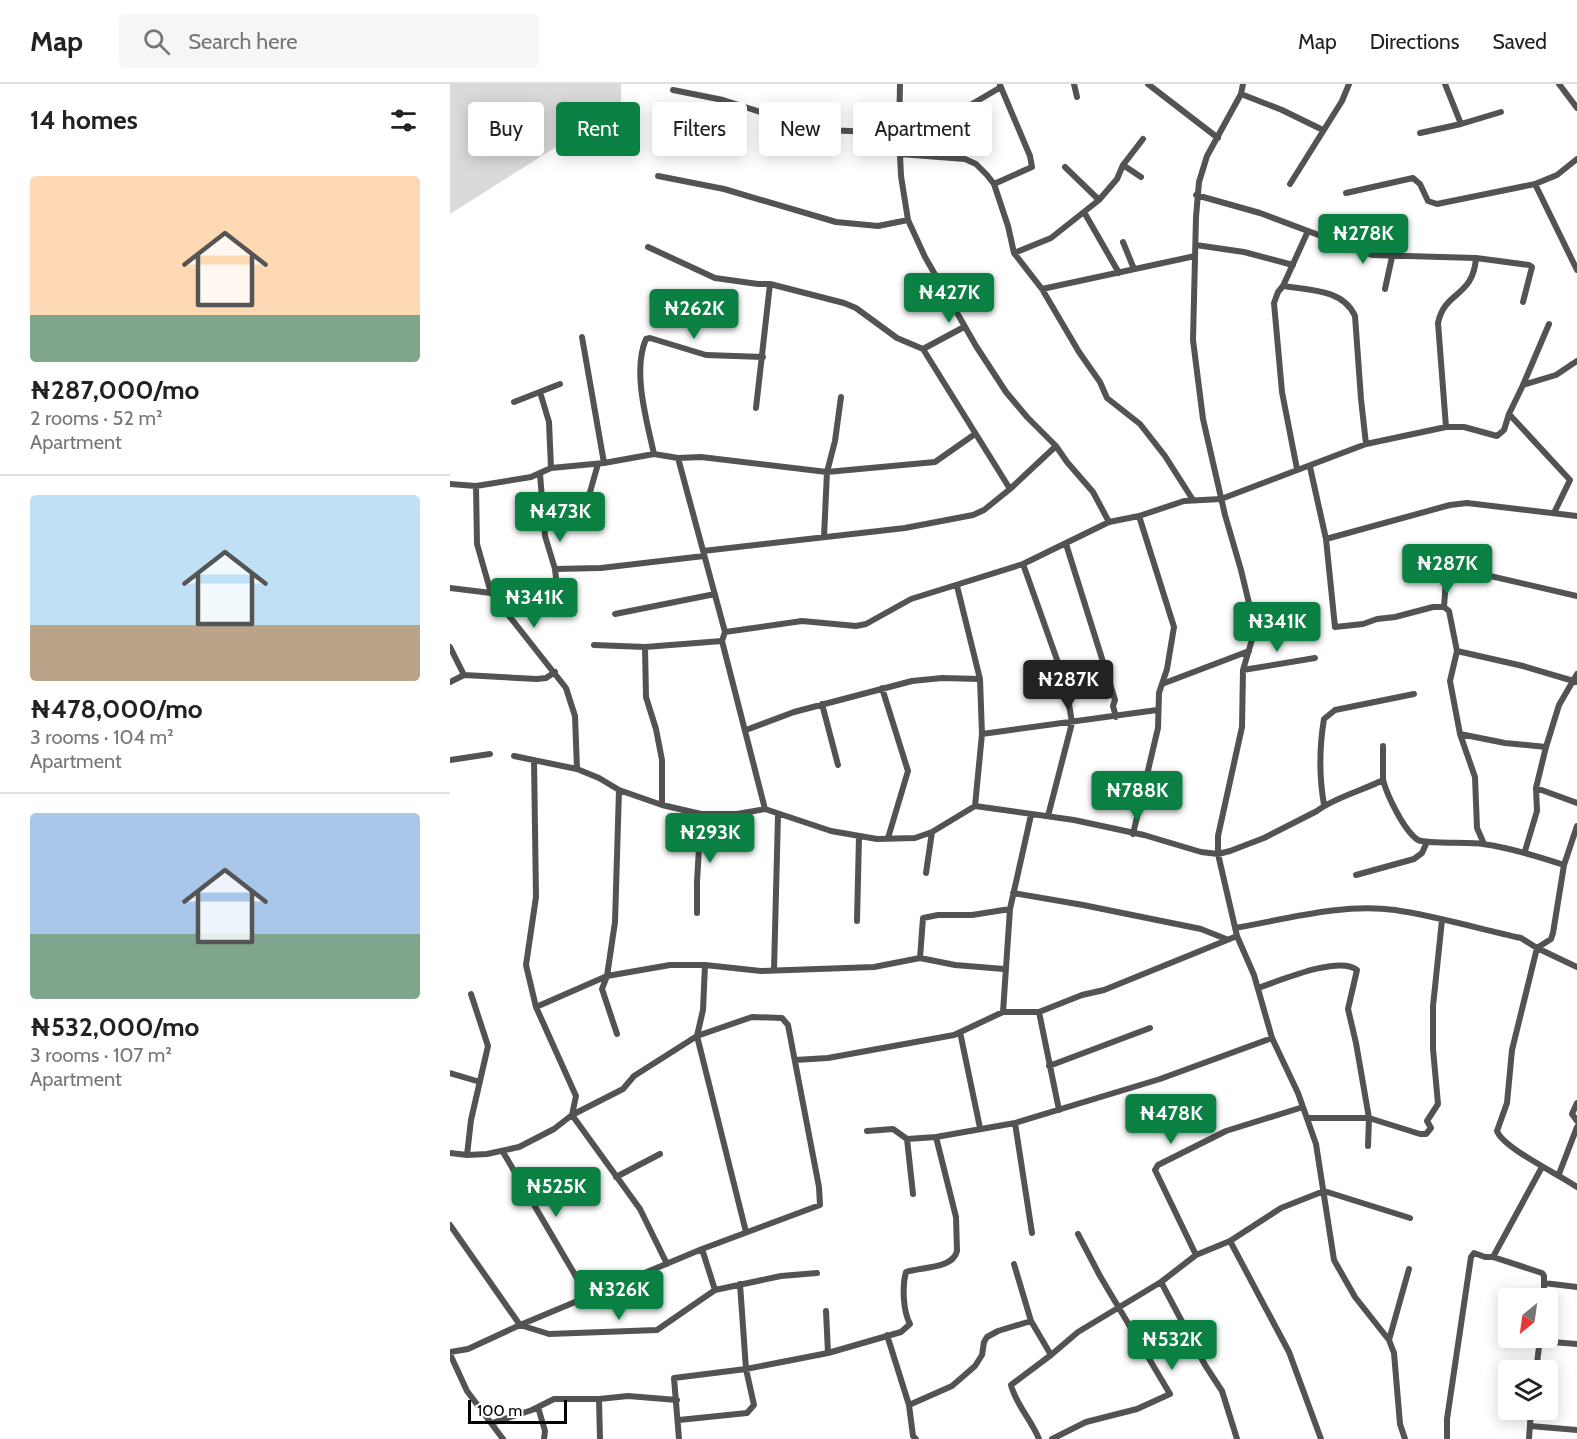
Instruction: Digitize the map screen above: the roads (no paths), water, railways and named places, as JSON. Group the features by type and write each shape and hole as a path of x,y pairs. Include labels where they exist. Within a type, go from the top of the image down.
{"street":[{"path":"900,84 900,102"},
{"path":"1074,84 1077,97"},
{"path":"1148,84 1218,138"},
{"path":"1244,84 1208,156 1196,195 1194,360 1203,419 1221,499 1254,624 1254,633 1243,670 1242,727 1218,836 1218,854 1237,936 1258,988 1272,1038 1303,1107 1316,1144 1334,1260 1355,1297 1389,1340 1397,1367 1400,1424 1406,1439"},
{"path":"1290,184 1342,101 1349,84"},
{"path":"1445,84 1461,124"},
{"path":"1559,84 1577,108"},
{"path":"975,102 1000,86 1030,156 1032,167 994,184"},
{"path":"673,90 723,100 808,127 853,131"},
{"path":"1241,94 1282,110 1323,130"},
{"path":"1420,133 1501,112"},
{"path":"1014,253 1051,238 1100,200 1143,139"},
{"path":"900,156 908,220 929,266 964,327 1006,392 1056,446 1093,492 1109,522"},
{"path":"926,156 965,159 976,164 994,184 1014,253 1042,289 1079,352 1100,381 1107,398 1140,424 1165,456 1193,500"},
{"path":"1346,193 1413,178 1428,201 1434,204 1535,184 1557,175 1577,159"},
{"path":"1123,165 1142,177"},
{"path":"1065,167 1100,200"},
{"path":"658,176 724,189 849,224 878,226 908,220"},
{"path":"1535,184 1577,270"},
{"path":"1196,195 1260,213 1365,253 1392,257 1476,258 1525,264 1532,267 1523,302"},
{"path":"1084,212 1119,273"},
{"path":"1297,469 1282,392 1274,303 1308,231"},
{"path":"1123,242 1134,269"},
{"path":"1196,245 1244,252 1293,265"},
{"path":"648,247 715,278 758,285 770,284 844,303 856,308 897,338 923,348 1010,489"},
{"path":"1042,289 1195,256"},
{"path":"1385,289 1392,257"},
{"path":"1446,427 1438,323 1440,313 1447,304 1466,289 1473,277 1476,258"},
{"path":"756,408 770,284"},
{"path":"1282,286 1334,294 1351,308 1355,316 1366,444"},
{"path":"725,632 802,621 855,626 878,619 911,599 1023,564 1109,522 1139,516 1184,501 1221,499 1366,444 1446,427 1464,427 1497,436 1504,430 1549,324"},
{"path":"923,348 964,327"},
{"path":"582,337 601,463 590,492 598,520"},
{"path":"654,454 643,403 640,359 646,339 650,338 706,355 763,357"},
{"path":"1523,385 1556,375 1577,361"},
{"path":"514,402 560,384"},
{"path":"540,392 549,422 551,468"},
{"path":"824,537 826,472 835,441 841,397"},
{"path":"1509,414 1570,480 1554,513"},
{"path":"450,484 476,486 531,477 551,468 654,454 678,458 701,457 826,472 935,462 975,434"},
{"path":"555,569 601,568 905,528 963,517 984,510 1056,446"},
{"path":"678,458 725,632 722,641 765,809"},
{"path":"1310,467 1326,539 1335,627 1363,624 1433,607 1444,607 1449,611 1457,651 1450,681 1460,734 1475,777 1477,828 1484,844"},
{"path":"540,474 545,536 555,569 560,614"},
{"path":"476,486 477,544 491,593 566,688 575,716 577,769"},
{"path":"1326,539 1450,505 1467,503 1577,516"},
{"path":"1133,834 1158,728 1162,684 1167,669 1174,627 1139,516"},
{"path":"1066,544 1115,700 1113,703 1116,717"},
{"path":"1023,564 1066,685 1072,723 1048,816"},
{"path":"1444,607 1447,566 1577,596"},
{"path":"957,586 980,679 982,734 975,806"},
{"path":"450,588 491,593"},
{"path":"615,614 715,594"},
{"path":"594,645 645,647 722,641"},
{"path":"450,647 464,675"},
{"path":"645,647 646,697 656,729 662,760 662,805"},
{"path":"1162,684 1249,651"},
{"path":"1457,651 1575,681"},
{"path":"1243,670 1315,658"},
{"path":"450,682 464,675 537,679 546,678 555,672"},
{"path":"1525,851 1537,811 1536,788 1546,747 1559,705 1577,674"},
{"path":"746,730 822,704 926,678 980,679"},
{"path":"882,688 908,771 888,838"},
{"path":"1324,806 1319,777 1324,719 1335,710 1414,694"},
{"path":"822,704 838,765"},
{"path":"982,734 1158,710"},
{"path":"1460,734 1505,743 1546,747"},
{"path":"1383,746 1383,780 1386,790 1407,828 1418,839 1427,842 1484,844 1525,851 1564,865"},
{"path":"450,760 490,754"},
{"path":"514,756 577,769 619,790 662,805 701,814 737,814 765,809 831,831 877,839 915,838 932,832 975,806 1048,816 1144,835 1201,852 1218,854 1270,835 1324,806 1365,790 1383,780"},
{"path":"534,760 536,897 526,965 536,1007 576,1096 572,1115 640,1209 667,1264"},
{"path":"1536,788 1577,803"},
{"path":"617,1034 602,989 607,976 616,914 619,790"},
{"path":"697,913 701,814"},
{"path":"1003,1012 1004,969 1010,909 1031,814"},
{"path":"774,970 778,815"},
{"path":"1577,826 1564,865 1553,933 1551,939 1537,948 1512,1050 1507,1103 1497,1131 1502,1138 1542,1167 1559,1174 1577,1186"},
{"path":"926,873 932,832"},
{"path":"857,921 858,836"},
{"path":"1356,875 1414,859 1422,853 1427,842"},
{"path":"1013,893 1201,929 1226,940"},
{"path":"920,958 923,918 938,915 972,915 1010,909"},
{"path":"1235,928 1306,914 1365,909 1394,910 1521,938 1577,967"},
{"path":"1306,1118 1369,1118 1420,1134 1426,1134 1431,1128 1427,1121 1438,1104 1433,1049 1433,1006 1442,921"},
{"path":"795,1060 828,1058 954,1035 1003,1012 1039,1012 1082,995 1104,990 1237,936"},
{"path":"536,1007 607,976 670,966 705,965 774,970 874,967 920,958 955,965 1004,969"},
{"path":"705,965 703,1010 697,1036 747,1232"},
{"path":"1258,988 1333,965 1353,967 1357,970 1348,1009 1369,1118 1368,1146"},
{"path":"466,1155 471,1119 488,1046 471,994"},
{"path":"1039,1012 1048,1066 1059,1110"},
{"path":"450,1153 466,1155 503,1152 554,1129 572,1115 623,1089 634,1076 697,1036 752,1017 782,1018 788,1025 819,1187 820,1205 702,1249 468,1349 450,1353 467,1391 503,1439"},
{"path":"1048,1066 1150,1028"},
{"path":"960,1032 980,1128"},
{"path":"867,1131 893,1129 907,1138 936,1137 1015,1123 1160,1079 1272,1038"},
{"path":"450,1073 480,1082"},
{"path":"1577,1103 1572,1114 1577,1121"},
{"path":"1196,1255 1155,1170 1158,1165 1226,1131 1303,1107"},
{"path":"1015,1123 1032,1233"},
{"path":"1559,1174 1577,1126"},
{"path":"679,1439 674,1378 746,1369 828,1353 901,1332 910,1324 906,1317 904,1280 906,1272 950,1262 956,1255 956,1217 936,1137"},
{"path":"907,1138 913,1194"},
{"path":"503,1152 588,1297"},
{"path":"616,1177 660,1154"},
{"path":"1493,1257 1542,1167"},
{"path":"1039,1439 1014,1398 1011,1385 1078,1332 1161,1282 1196,1255 1230,1241 1281,1208 1324,1191 1410,1218"},
{"path":"450,1225 520,1325 555,1334 652,1330 660,1328 715,1290 781,1276 817,1273"},
{"path":"1052,1439 1086,1422 1137,1409 1170,1394 1078,1234"},
{"path":"1230,1241 1289,1352 1321,1439"},
{"path":"702,1249 715,1290"},
{"path":"1447,1439 1447,1419 1469,1260 1474,1253 1542,1273 1544,1288"},
{"path":"1014,1264 1031,1321 1051,1355"},
{"path":"1389,1340 1409,1269"},
{"path":"1161,1282 1205,1365 1222,1391 1237,1439"},
{"path":"1544,1283 1577,1287"},
{"path":"679,1420 747,1413 754,1405 746,1369 740,1284"},
{"path":"826,1311 828,1353"},
{"path":"909,1405 952,1386 975,1366 982,1355 987,1337 998,1331 1031,1321"},
{"path":"887,1335 909,1405 912,1438"},
{"path":"1558,1341 1577,1344"},
{"path":"492,1423 554,1399 599,1399 628,1396 677,1400"},
{"path":"599,1399 600,1439"},
{"path":"538,1407 545,1431 544,1439"},
{"path":"1529,1439 1530,1420"},
{"path":"1530,1426 1577,1430"}]}
